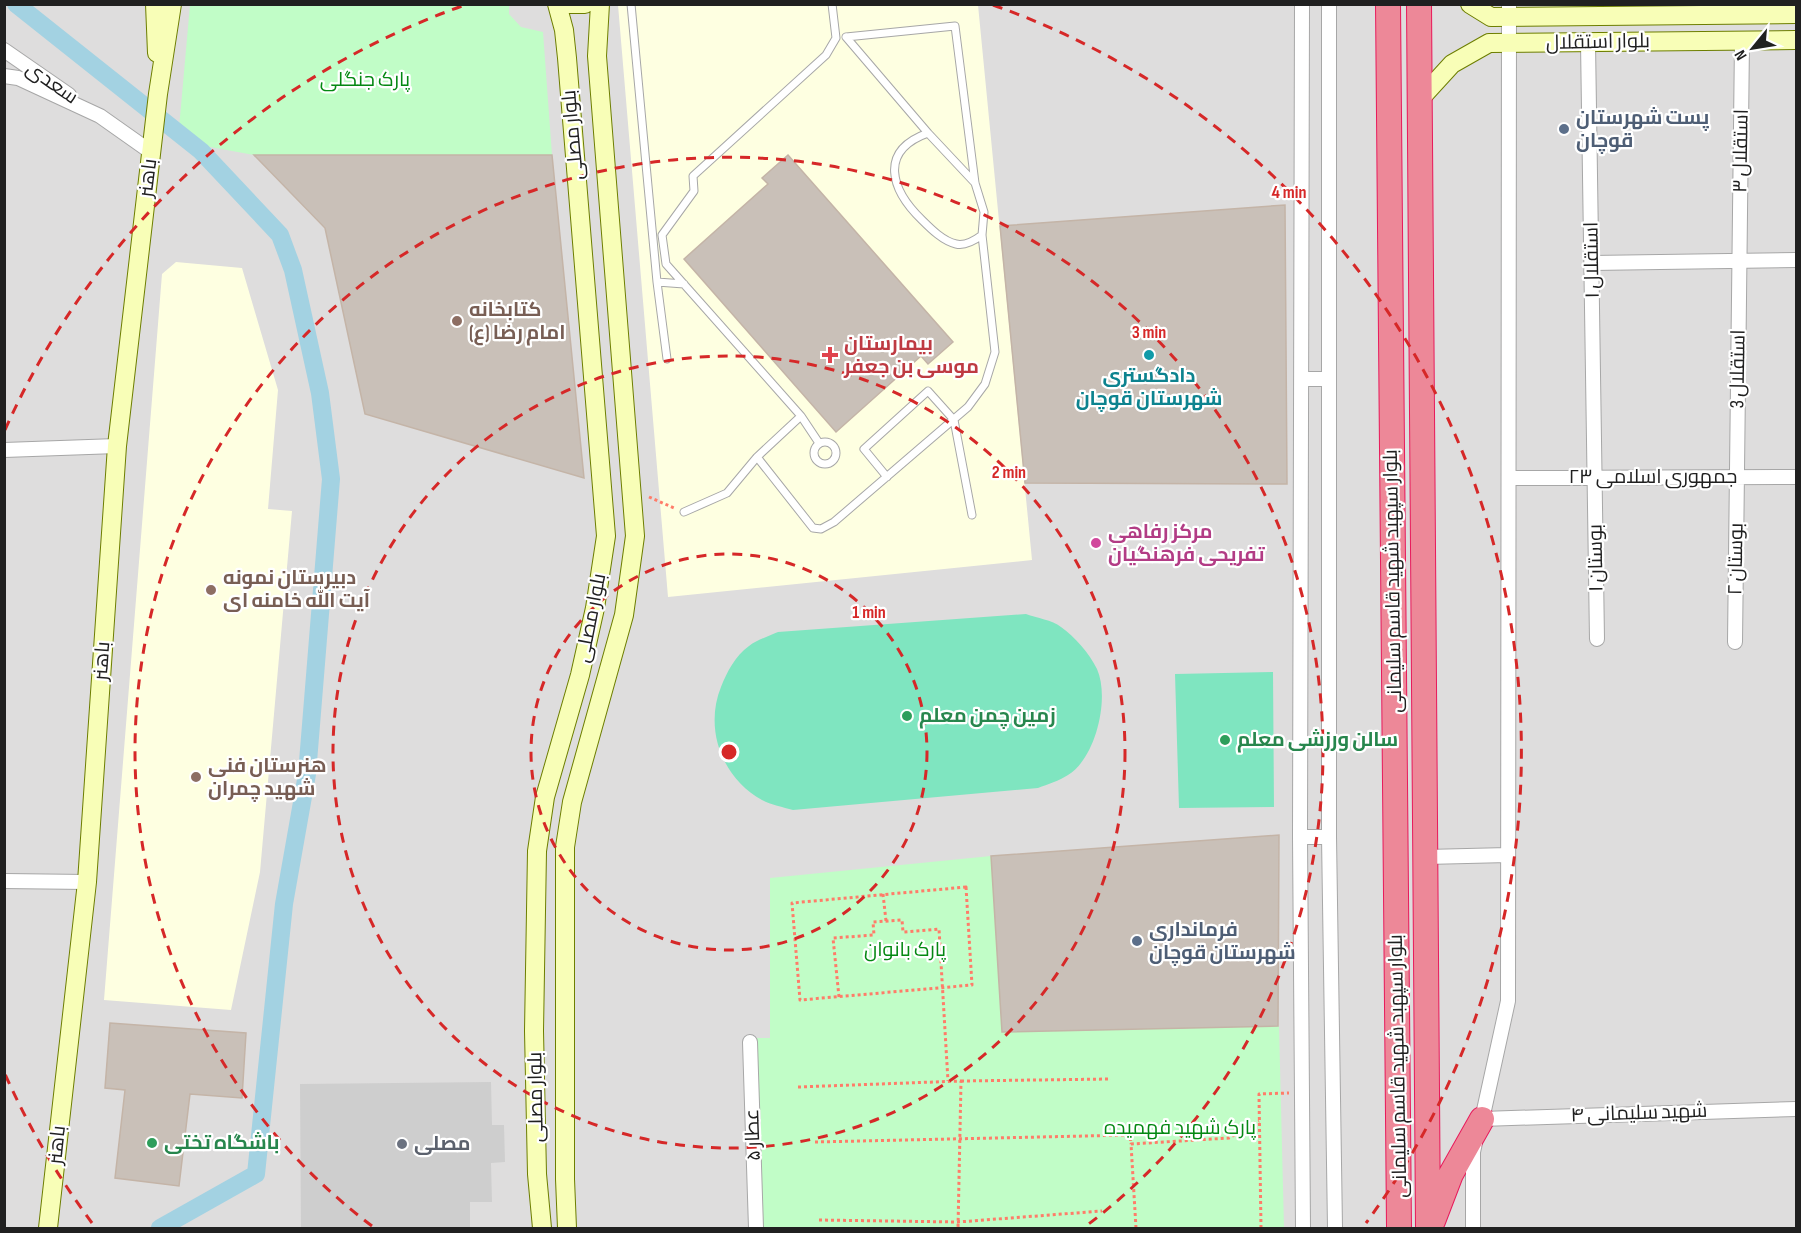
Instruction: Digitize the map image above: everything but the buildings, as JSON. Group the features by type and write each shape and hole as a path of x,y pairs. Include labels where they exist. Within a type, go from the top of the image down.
{"highway":[{"name":"بلوار سپهبد شهید قاسم سلیمانی","path":"1388,4 1398,1228"},
{"name":"بلوار سپهبد شهید قاسم سلیمانی","path":"1419,4 1430,1228"},
{"path":"1430,1228 1451,1174 1482,1119"}],"street":[{"name":"باهنر","path":"155,4 158,94"},
{"name":"باهنر","path":"48,1228 87,882 117,446 158,94 172,4"},
{"name":"بلوار مصلی","path":"542,1228 537,1174 534,1031 537,851 545,797 580,675 595,608 606,537 567,58 564,30 557,4"},
{"path":"563,4 585,4"},
{"name":"بلوار مصلی","path":"567,1228 565,847 572,802 624,615 635,536 597,56 600,4"},
{"path":"1302,4 1300,837 1303,1228"},
{"path":"1329,4 1329,837 1335,1228"},
{"name":"بلوار استقلال","path":"1470,4 1491,17 1509,10 1742,9 1797,14"},
{"path":"1742,9 1742,41"},
{"path":"1473,1228 1473,1152 1508,1000 1509,10"},
{"path":"567,58 570,43 578,37 586,38 597,56"},
{"name":"بلوار استقلال","path":"1420,99 1452,64 1489,43 1797,40"},
{"name":"استقلال ۳","path":"1739,261 1742,41"},
{"name":"استقلال ۱","path":"1588,43 1595,478"},
{"name":"سعدی","path":"4,50 100,117"},
{"path":"4,76 18,78 152,144"},
{"path":"1592,263 1797,260"},
{"name":"استقلال 3","path":"1737,477 1739,261"},
{"path":"1302,379 1329,379"},
{"path":"4,450 117,446"},
{"name":"بوستان ۲","path":"1735,642 1737,477"},
{"name":"جمهوری اسلامی ۲۳","path":"1509,478 1797,477"},
{"name":"بوستان ۱","path":"1595,478 1597,639"},
{"path":"1300,837 1329,837"},
{"path":"1426,857 1508,855"},
{"path":"4,881 87,882"},
{"name":"عطار ۵","path":"750,1042 756,1228"},
{"name":"شهید سلیمانی ۴","path":"1482,1119 1797,1109"}],"lane":[{"path":"631,4 666,359"},
{"path":"819,443 801,416 666,264 662,235 693,191 693,176 826,55 836,38 832,4"},
{"path":"757,457 813,528 821,530 834,522 968,407 985,384 994,352 982,235 984,212 975,183 955,26 846,37 928,133 975,183"},
{"path":"928,133 919,136 897,157 893,174 904,200 928,226 946,240 966,244 982,235"},
{"path":"657,282 684,284"},
{"path":"887,477 864,449 928,392 954,420 972,515"},
{"path":"684,512 727,493 757,457 801,416"}],"path":[{"path":"631,489 684,512"},
{"path":"966,887 972,985 800,1000 792,903 883,894 966,887"},
{"path":"883,894 886,921"},
{"path":"839,997 833,938 874,935 873,922 902,920 903,932 939,929 945,988 948,1081"},
{"path":"798,1087 948,1081 1111,1079"},
{"path":"958,1228 958,1139 961,1081"},
{"path":"1261,1228 1259,1094 1302,1093"},
{"path":"1131,1144 1229,1138 1259,1121"},
{"path":"815,1142 1130,1135 1136,1228"},
{"path":"819,1220 958,1221 1102,1211"}],"shaded area":[{"path":"5,5 1796,5 1796,1228 5,1228"},
{"name":"بیمارستان موسی بن جعفر","path":"618,5 978,5 1032,560 668,597"},
{"path":"176,262 242,268 278,390 268,509 292,511 260,872 231,1010 104,1000 162,274"},
{"name":"مصلی","path":"491,1082 492,1125 504,1125 505,1162 491,1163 492,1202 470,1202 470,1227 301,1228 300,1084"}],"green space":[{"name":"پارک جنگلی","path":"190,5 509,5 509,14 521,27 543,32 552,155 254,155 205,146 179,128"},
{"name":"زمین چمن معلم","path":"1026,614 1061,627 1090,657 1101,681 1101,711 1093,742 1078,767 1061,779 1038,788 793,810 773,805 748,791 727,766 716,735 716,703 732,665 744,650 756,642 778,632"},
{"name":"سالن ورزشی معلم","path":"1273,672 1274,807 1179,808 1175,674"},
{"name":"پارک شهید فهمیده","path":"991,856 1002,1032 1279,1026 1284,1228 762,1228 757,1038 770,1038 770,878"}],"waterway":[{"path":"16,4 201,151 280,235 293,270 320,393 331,479 307,774 284,904 256,1174 160,1228"}],"place":[{"name":"پست شهرستان قوچان","path":"1564,129"},
{"name":"کتابخانه امام رضا (ع)","path":"457,321"},
{"name":"بیمارستان موسی بن جعفر","path":"830,355"},
{"name":"دادگستری شهرستان قوچان","path":"1149,355"},
{"name":"مرکز رفاهی تفریحی فرهنگیان","path":"1096,543"},
{"name":"دبیرستان نمونه آیت الله خامنه ای","path":"211,590"},
{"name":"زمین چمن معلم","path":"907,716"},
{"name":"سالن ورزشی معلم","path":"1225,740"},
{"name":"هنرستان فنی شهید چمران","path":"196,777"},
{"name":"فرمانداری شهرستان قوچان","path":"1137,941"},
{"name":"باشگاه تختی","path":"152,1143"},
{"name":"مصلی","path":"402,1144"}],"park label":[{"name":"پارک بانوان","path":"905,950"}]}
